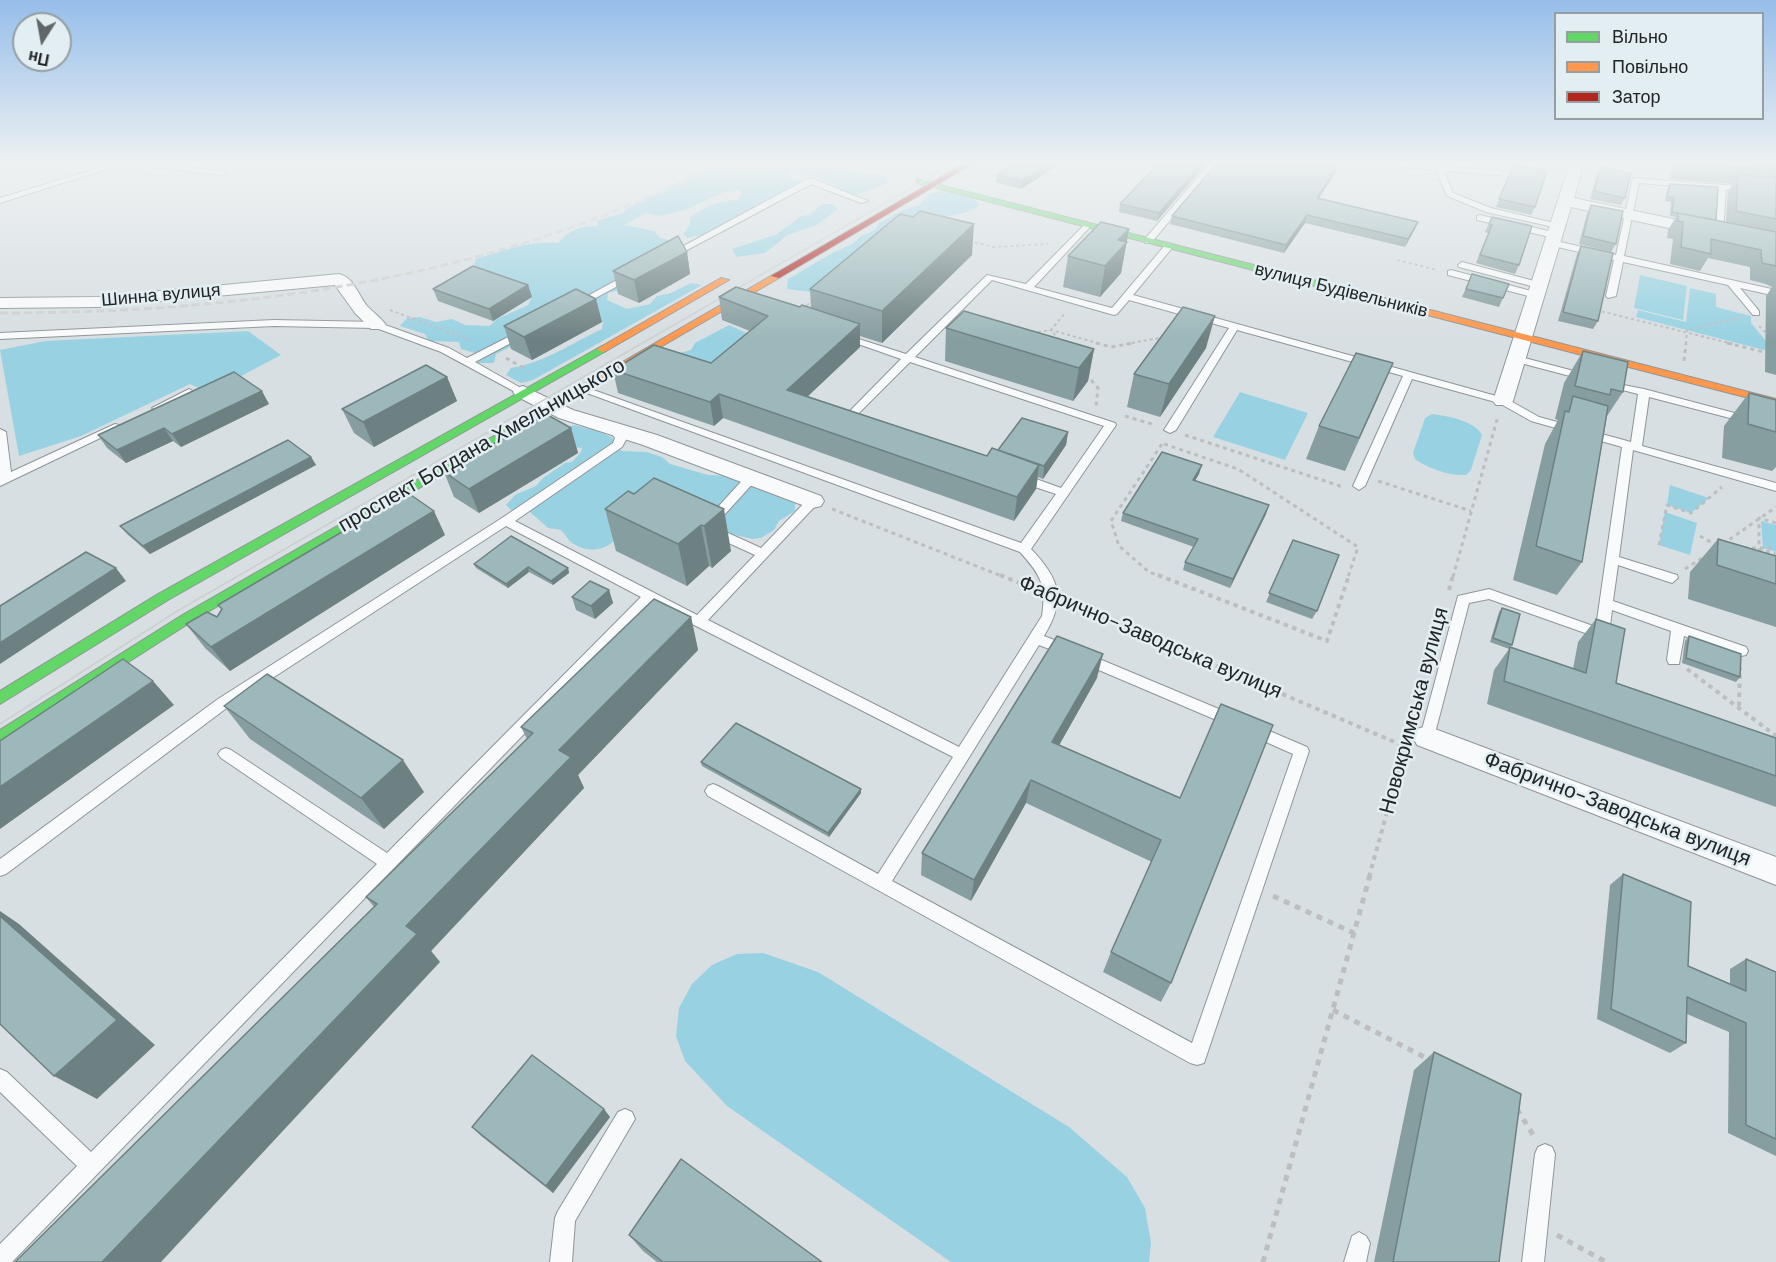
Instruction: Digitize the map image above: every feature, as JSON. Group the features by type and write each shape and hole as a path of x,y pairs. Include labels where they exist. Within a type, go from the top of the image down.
{"main road":[{"name":"проспект Богдана Хмельницького","path":"0,738 189,617 581,389 739,303 872,222"},
{"name":"вулиця Будівельників","path":"1075,222 1776,402"},
{"name":"проспект Богдана Хмельницького","path":"0,698 163,597 741,270"}],"street":[{"path":"1503,401 1559,222"},
{"path":"1665,222 1725,235"},
{"name":"Шинна вулиця","path":"0,303 98,302 339,279 348,285 360,309 377,325"},
{"path":"523,392 550,407 650,440 813,501"},
{"name":"Фабрично-Заводська вулиця","path":"1414,740 1776,871"}],"lane":[{"path":"655,263 733,222"},
{"path":"1148,241 1164,222"},
{"path":"1498,222 1555,234"},
{"path":"1522,222 1620,258 1776,293"},
{"path":"1611,296 1627,222"},
{"path":"1724,222 1725,235"},
{"path":"1028,288 1087,225"},
{"path":"872,425 849,417 990,277 1114,312 1169,246"},
{"path":"1462,266 1538,290"},
{"path":"563,312 645,268"},
{"path":"1451,273 1538,290"},
{"path":"1731,284 1756,313"},
{"path":"1126,296 1503,401 1535,419 1776,487"},
{"path":"0,336 274,323 377,325 445,350 523,392"},
{"path":"1170,430 1235,326"},
{"path":"467,362 532,328"},
{"path":"830,333 1111,425 1024,549"},
{"path":"1516,359 1776,427"},
{"path":"1361,481 1409,374"},
{"path":"581,389 1024,549 1043,569 1053,596 1050,617 881,884"},
{"path":"146,413 189,392"},
{"path":"1414,740 1463,599 1490,594 1602,633 1612,559 1644,392"},
{"path":"0,432 3,480 124,423"},
{"path":"0,869 223,703 506,521 618,445 621,438 616,430"},
{"path":"1007,473 1064,493"},
{"path":"752,477 701,526 764,554"},
{"path":"698,622 813,501"},
{"path":"506,521 698,622 962,755"},
{"path":"1612,559 1672,578"},
{"path":"0,1259 650,596"},
{"path":"1606,603 1741,651"},
{"path":"1674,660 1678,630"},
{"path":"713,791 1197,1056 1302,751 1036,638"},
{"path":"226,754 389,863"},
{"path":"0,1079 91,1166"},
{"path":"561,1262 565,1218 625,1119"},
{"path":"1533,1262 1545,1154"}],"path":[{"path":"964,239 993,247 1070,243"},
{"path":"1397,260 1451,273"},
{"path":"796,314 819,295"},
{"path":"1051,330 1075,301"},
{"path":"1594,310 1776,356"},
{"path":"1663,373 1685,360 1687,330 1756,313 1756,323 1776,342"},
{"path":"1051,330 1064,347"},
{"path":"1027,333 1051,330 1110,347 1171,336"},
{"path":"1085,372 1098,388 1096,406 1089,417"},
{"name":"Новокримська вулиця","path":"1446,600 1503,401"},
{"path":"1096,406 1104,409"},
{"path":"1119,414 1341,487 1361,481 1471,511"},
{"path":"1162,444 1238,469 1358,547 1327,640 1149,572 1119,546 1111,521 1170,430"},
{"path":"1659,545 1666,505 1691,513 1736,475"},
{"name":"Фабрично-Заводська вулиця","path":"813,501 1414,740"},
{"path":"1672,578 1776,507"},
{"path":"1759,518 1776,523"},
{"path":"1759,518 1759,548"},
{"path":"1700,536 1720,547 1730,549"},
{"path":"1739,547 1776,548"},
{"path":"1759,548 1776,554"},
{"path":"1739,706 1741,651"},
{"path":"1674,660 1776,735"},
{"name":"Новокримська вулиця","path":"1263,1262 1354,933 1414,740"},
{"path":"1255,888 1354,933"},
{"path":"1333,1010 1439,1064"},
{"path":"1513,1102 1545,1154"},
{"path":"1537,1225 1606,1262"}],"shaded area":[{"path":"598,222 630,222 624,225 654,231 659,237 671,241 623,289 608,293 607,300 627,309 650,304 657,296 671,293 691,283 702,285 533,380 521,383 506,375 511,368 547,357 602,329 603,322 582,311 496,354 494,363 478,363 475,353 461,349 459,342 429,341 425,334 400,326 407,318 420,317 436,322 452,319 465,325 490,326 495,320 528,305 532,297 493,283 473,268 476,259 537,243 558,243 575,230 597,226"},
{"path":"690,222 743,222 714,236 702,235 688,238 683,234"},
{"path":"793,222 821,222 788,235 765,253 737,257 732,249 777,234"},
{"path":"931,222 819,293 787,289 788,279 875,230 879,223"},
{"path":"1640,275 1687,286 1683,320 1634,308"},
{"path":"1690,288 1716,294 1716,307 1751,316 1751,323 1776,353 1636,317 1638,310 1686,322"},
{"path":"729,325 753,336 720,364 669,361 679,353 691,350 695,343"},
{"path":"248,331 281,355 209,393 190,384 81,436 19,456 0,350 45,341"},
{"path":"1240,392 1308,413 1285,460 1213,437"},
{"path":"1432,414 1467,422 1482,435 1471,470 1466,475 1440,471 1415,459 1413,453 1425,418"},
{"path":"574,425 598,431 613,438 613,443 622,451 646,452 662,457 670,464 708,475 734,476 795,500 795,511 779,521 774,530 761,538 752,539 723,532 620,534 606,547 600,549 580,547 570,542 561,530 548,528 530,512 512,511 506,505 515,495 536,486 543,478 565,463 572,462 581,452 582,448 573,447 563,429"},
{"path":"1670,485 1709,498 1691,513 1667,505"},
{"path":"1665,512 1697,523 1690,555 1659,545"},
{"path":"1761,521 1776,525 1776,552 1763,548"},
{"path":"763,953 818,972 1069,1127 1127,1177 1145,1208 1151,1243 1149,1262 951,1262 727,1106 685,1061 676,1036 679,1008 692,984 712,965 737,954"}],"building":[{"path":"891,222 965,222 974,224 882,311 810,289"},
{"path":"1101,222 1129,229 1118,240 1127,242 1105,266 1068,256"},
{"path":"1195,222 1302,222 1286,245"},
{"path":"1336,222 1418,222 1408,239"},
{"path":"1490,222 1514,222 1532,226 1519,265 1480,255 1492,225 1489,224"},
{"path":"1587,222 1621,222 1616,244 1583,236"},
{"path":"1683,222 1724,222 1776,232 1776,266 1762,263 1761,250 1711,239 1711,254 1681,247"},
{"path":"678,236 687,252 634,280 613,271"},
{"path":"1581,246 1613,253 1598,321 1563,312"},
{"path":"473,266 528,285 489,309 433,289"},
{"path":"1472,274 1509,284 1503,298 1466,289"},
{"path":"736,287 860,324 787,390 987,456 992,448 1039,465 1017,497 719,394 710,402 613,370 654,345 711,363 768,316 719,297"},
{"path":"576,289 596,299 524,337 504,326"},
{"path":"1183,307 1215,316 1169,384 1134,374"},
{"path":"964,311 1094,349 1079,368 946,328"},
{"path":"1583,351 1628,362 1623,392 1611,389 1610,395 1575,386"},
{"path":"1356,353 1393,363 1359,438 1319,426"},
{"path":"426,365 447,377 363,422 342,409"},
{"path":"234,372 262,391 172,434 164,428 117,450 98,435"},
{"path":"1749,393 1776,400 1776,432 1748,424"},
{"path":"1573,396 1608,406 1582,562 1536,546 1565,411 1569,412"},
{"path":"546,414 571,428 469,489 444,472"},
{"path":"1022,418 1068,432 1044,466 998,450"},
{"path":"288,440 311,457 143,546 120,526"},
{"path":"1162,452 1202,465 1193,480 1269,505 1233,579 1185,562 1198,539 1123,513"},
{"path":"654,478 724,509 678,544 605,509 628,491 634,494"},
{"path":"408,493 434,511 211,647 186,624 207,612 217,617 222,609 218,605"},
{"path":"511,536 568,568 551,581 528,567 506,584 474,564"},
{"path":"1718,539 1776,556 1776,584 1717,565"},
{"path":"1293,540 1339,555 1317,611 1269,593"},
{"path":"86,552 116,568 0,643 0,606"},
{"path":"590,581 609,590 591,606 572,597"},
{"path":"654,599 691,617 559,750 571,757 406,926 417,934 102,1262 15,1262 377,904 366,897 533,733 521,727"},
{"path":"1502,608 1520,614 1512,645 1493,638"},
{"path":"1596,619 1625,629 1616,683 1776,738 1776,776 1504,681 1510,647 1586,673"},
{"path":"1057,636 1103,654 1052,742 1180,798 1221,704 1273,725 1171,983 1111,952 1161,840 1031,780 974,880 922,853"},
{"path":"1689,636 1741,654 1740,677 1686,658"},
{"path":"123,659 153,681 0,787 0,741"},
{"path":"267,674 403,760 361,798 224,706"},
{"path":"736,723 861,789 828,833 701,762"},
{"path":"1623,874 1691,902 1688,966 1746,991 1746,959 1776,972 1776,1139 1746,1125 1746,1023 1687,997 1686,1043 1611,1009"},
{"path":"0,916 117,1020 54,1076 0,1024"},
{"path":"1434,1052 1521,1094 1499,1262 1393,1262"},
{"path":"532,1055 604,1109 546,1186 472,1127"},
{"path":"681,1159 822,1262 663,1262 629,1235"}],"tram line":[{"path":"0,724 179,610 853,222"}],"railway":[{"path":"0,313 185,306 278,296 370,281 460,261 549,235 584,222"}],"traffic: fast":[{"path":"1078,222 1345,291"},
{"path":"0,698 163,597 602,349"},
{"path":"0,738 189,617 574,393"}],"traffic: slow":[{"path":"574,393 776,276"},
{"path":"602,349 724,280"},
{"path":"1345,291 1776,402"}],"traffic: jam":[{"path":"776,276 869,222"}]}
